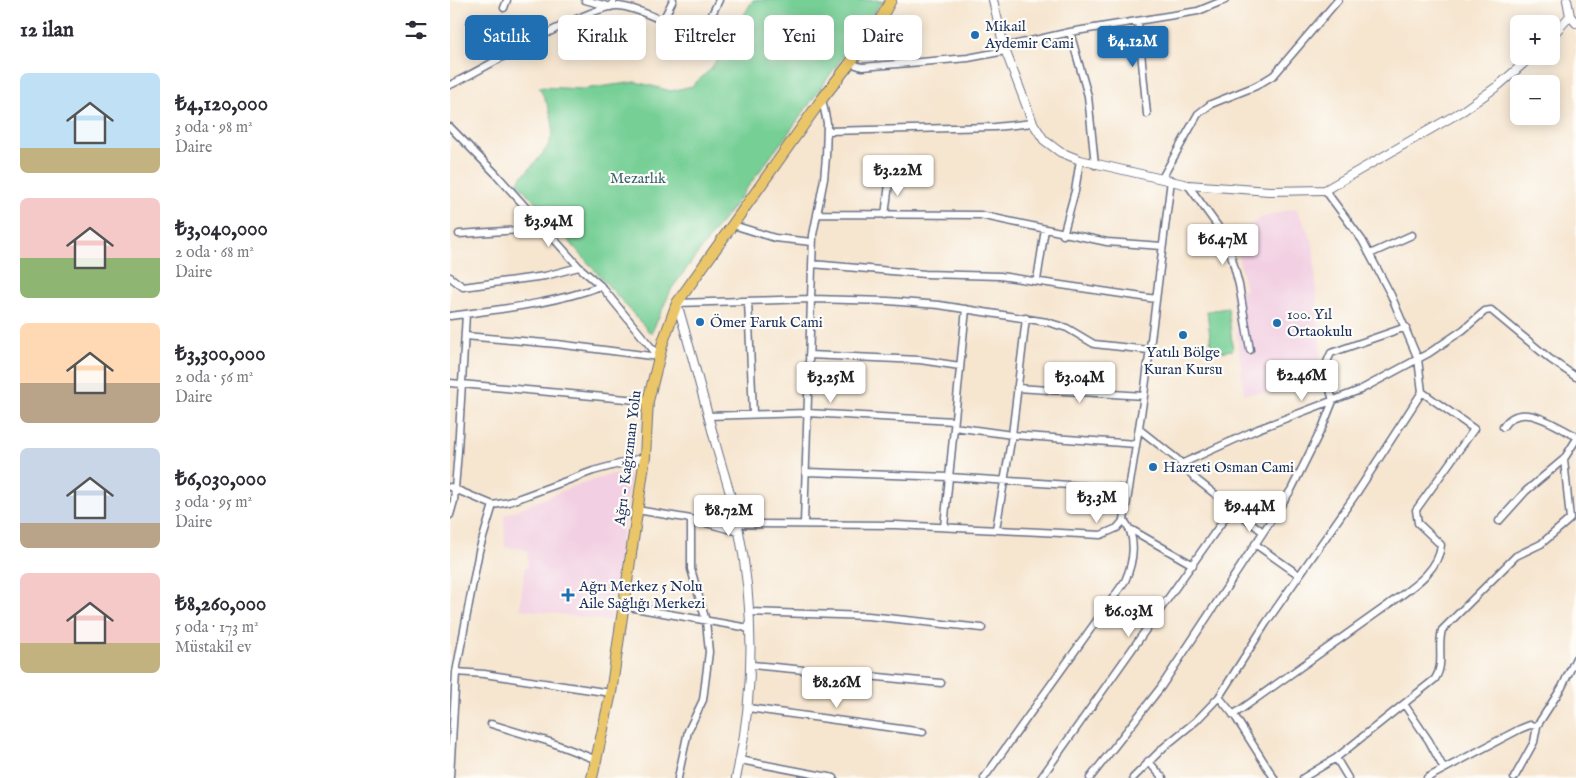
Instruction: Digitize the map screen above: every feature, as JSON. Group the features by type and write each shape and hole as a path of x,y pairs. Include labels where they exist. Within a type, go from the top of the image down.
{"main road":[{"name":"Ağrı - Kağızman Yolu","path":"592,778 611,693 645,457 648,401 659,357 677,303 822,99 872,35 891,0"}],"street":[{"path":"504,8 507,0"},
{"path":"585,0 612,3 634,9 656,19"},
{"path":"666,15 674,0"},
{"path":"712,15 719,0"},
{"path":"993,0 1004,49 1033,123 1044,140 1060,152 1080,160 1188,185 1269,191 1325,190 1464,110 1499,85 1522,65"},
{"path":"850,63 862,67 968,58 1070,32 1198,11 1225,0"},
{"path":"1162,178 1198,114 1211,104 1256,86 1274,75 1338,0"},
{"path":"1567,0 1570,16 1576,23"},
{"path":"548,34 612,3"},
{"path":"1560,27 1570,16"},
{"path":"1138,21 1147,114"},
{"path":"1070,32 1088,96 1096,165"},
{"path":"450,84 497,60"},
{"path":"804,524 807,472 812,242 824,179 827,131 822,99"},
{"path":"827,131 995,127 1033,123"},
{"path":"450,127 551,234 580,268 601,286 659,357"},
{"path":"1064,235 1075,191 1080,160"},
{"path":"885,216 890,176"},
{"path":"637,510 739,528 804,524 944,527 1100,535 1117,528 1124,520 1144,396 1171,180"},
{"path":"1188,185 1227,239 1239,285 1250,350"},
{"path":"1133,778 1148,761 1196,721 1219,697 1422,392 1418,359 1406,327 1362,240 1325,190"},
{"path":"817,214 885,216 980,215 1064,235 1107,242 1162,246"},
{"path":"733,225 774,238 812,242"},
{"path":"459,234 520,230 551,234"},
{"path":"1037,280 1046,230"},
{"path":"1370,254 1412,235"},
{"path":"812,264 1037,280 1156,299"},
{"path":"450,277 463,288 545,276 580,268"},
{"path":"450,316 511,308 583,293 601,286"},
{"path":"736,778 748,708 752,665 750,612 739,528 677,303 811,299 888,301 1026,318 1067,328 1094,344 1149,350"},
{"path":"748,301 753,413"},
{"path":"944,527 966,310"},
{"path":"1181,464 1258,429 1360,390 1418,359 1452,338 1485,310 1491,310 1550,359 1576,377"},
{"path":"450,515 462,384 466,314"},
{"path":"996,529 1012,435 1026,318"},
{"path":"1090,778 1161,687 1291,490 1323,426 1333,401 1326,375 1327,362 1331,353 1406,327"},
{"path":"465,336 557,344 659,357"},
{"path":"809,354 920,360 960,366"},
{"path":"450,383 648,401"},
{"path":"1017,388 1144,396"},
{"path":"1233,715 1388,606 1411,588 1438,560 1441,545 1418,523 1416,510 1474,429 1422,392"},
{"path":"708,416 753,413 807,413 954,424 1012,435 1136,444"},
{"path":"1499,521 1526,491 1564,459 1576,438 1527,414 1512,416 1504,427"},
{"path":"1138,429 1181,464 1197,480 1263,532"},
{"path":"453,488 493,505 509,502 593,471 645,457"},
{"path":"1304,778 1336,758 1435,679 1441,668 1439,646 1442,630 1516,556 1541,544 1570,519 1564,459"},
{"path":"807,472 949,477 1128,489"},
{"path":"450,777 452,695 479,552 493,505"},
{"path":"1041,778 1232,508"},
{"path":"678,778 688,731 700,708 706,685 709,652 706,621 691,569 691,519"},
{"path":"1124,520 1132,530 1193,565"},
{"path":"984,778 1125,580 1130,570 1133,551 1132,530"},
{"path":"1256,544 1299,575"},
{"path":"623,606 744,627 750,630"},
{"path":"750,612 868,616 982,628"},
{"path":"1514,778 1534,742 1537,726 1562,687 1576,658"},
{"path":"752,665 941,683"},
{"path":"456,672 484,674 611,693"},
{"path":"1219,697 1274,778"},
{"path":"1404,704 1429,741 1444,769"},
{"path":"748,708 923,732"},
{"path":"491,724 550,742 596,760"},
{"path":"1427,778 1520,729 1530,725 1537,726"},
{"path":"1336,758 1348,778"},
{"path":"740,760 834,778"},
{"path":"1148,761 1163,778"}],"shaded area":[{"path":"1296,208 1313,242 1323,388 1244,394 1232,292 1246,290 1234,237 1262,217"},
{"path":"613,474 630,476 610,621 520,609 525,568 528,568 527,550 505,547 504,515 572,487"}],"green space":[{"name":"Mezarlık","path":"753,0 883,0 872,15 844,15 844,55 798,120 672,288 651,334 517,182 539,158 551,139 553,129 551,118 539,87 583,89 636,82 671,91 692,86 711,69 716,60 754,60 754,15 744,15"},
{"path":"1228,308 1233,350 1212,353 1207,311"}],"place":[{"name":"Mikail Aydemir Cami","path":"975,35"},
{"name":"Ömer Faruk Cami","path":"700,322"},
{"name":"100. Yıl Ortaokulu","path":"1277,323"},
{"name":"Yatılı Bölge Kuran Kursu","path":"1183,335"},
{"name":"Hazreti Osman Cami","path":"1153,467"},
{"name":"Ağrı Merkez 5 Nolu Aile Sağlığı Merkezi","path":"568,595"}]}
